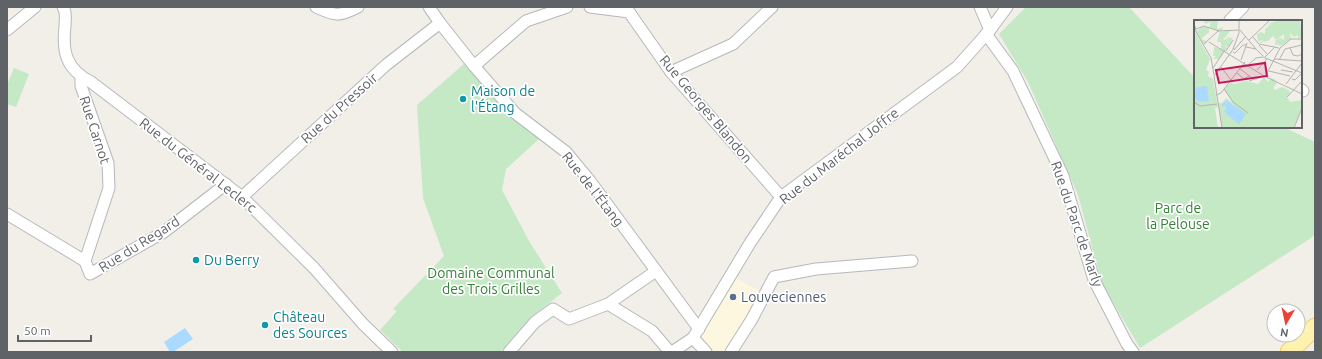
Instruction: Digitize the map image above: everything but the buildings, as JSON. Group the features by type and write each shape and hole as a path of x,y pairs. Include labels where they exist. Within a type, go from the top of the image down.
{"main road":[{"path":"1289,352 1315,328"}],"street":[{"path":"8,26 35,7"},
{"name":"Rue du Général Leclerc","path":"63,7 66,14 64,43 66,56 70,64 81,77 91,82 242,197 314,268 363,324 392,352"},
{"path":"316,7 328,13 339,14 347,13 358,7"},
{"name":"Rue de l'Étang","path":"429,7 474,66 515,113 566,152 656,271 696,333 706,352"},
{"path":"474,66 526,21 568,7"},
{"name":"Rue Georges Blandon","path":"590,7 629,12 671,72 781,196"},
{"path":"671,72 733,44 772,7"},
{"name":"Rue du Parc de Marly","path":"980,7 988,32 1013,71 1063,176 1094,280 1127,344 1133,352"},
{"name":"Rue du Maréchal Joffre","path":"696,333 750,243 781,196 957,67 988,32 1007,7"},
{"path":"1230,20 1243,7"},
{"name":"Rue du Pressoir","path":"242,197 386,65 440,23"},
{"name":"Rue Carnot","path":"81,77 81,86 108,163 109,188 85,261"},
{"name":"Rue du Regard","path":"85,261 90,274 164,232 226,184"},
{"path":"7,214 85,261"},
{"path":"731,352 752,319 774,277 816,269 912,261"},
{"path":"509,352 535,322 553,309 569,319 608,304 656,271"},
{"path":"608,304 652,331 671,352 696,333"}],"shaded area":[{"path":"734,277 761,292 729,352 713,352 700,334"}],"green space":[{"name":"Parc de la Pelouse","path":"1026,7 1129,7 1194,77 1194,128 1285,128 1315,142 1315,234 1140,348 1102,284 1078,195 1028,82 999,34"},
{"name":"Domaine Communal des Trois Grilles","path":"465,63 508,116 540,138 506,169 502,190 529,241 562,293 531,317 500,352 403,352 380,330 397,311 393,309 444,256 423,198 417,105"},
{"path":"14,68 29,74 16,107 7,104 7,85"}],"water":[{"path":"185,328 193,339 173,352 170,352 164,342"}],"place":[{"name":"Maison de l'Étang","path":"463,99"},
{"name":"Du Berry","path":"196,260"},
{"name":"Louveciennes","path":"733,297"},
{"name":"Château des Sources","path":"265,325"}]}
